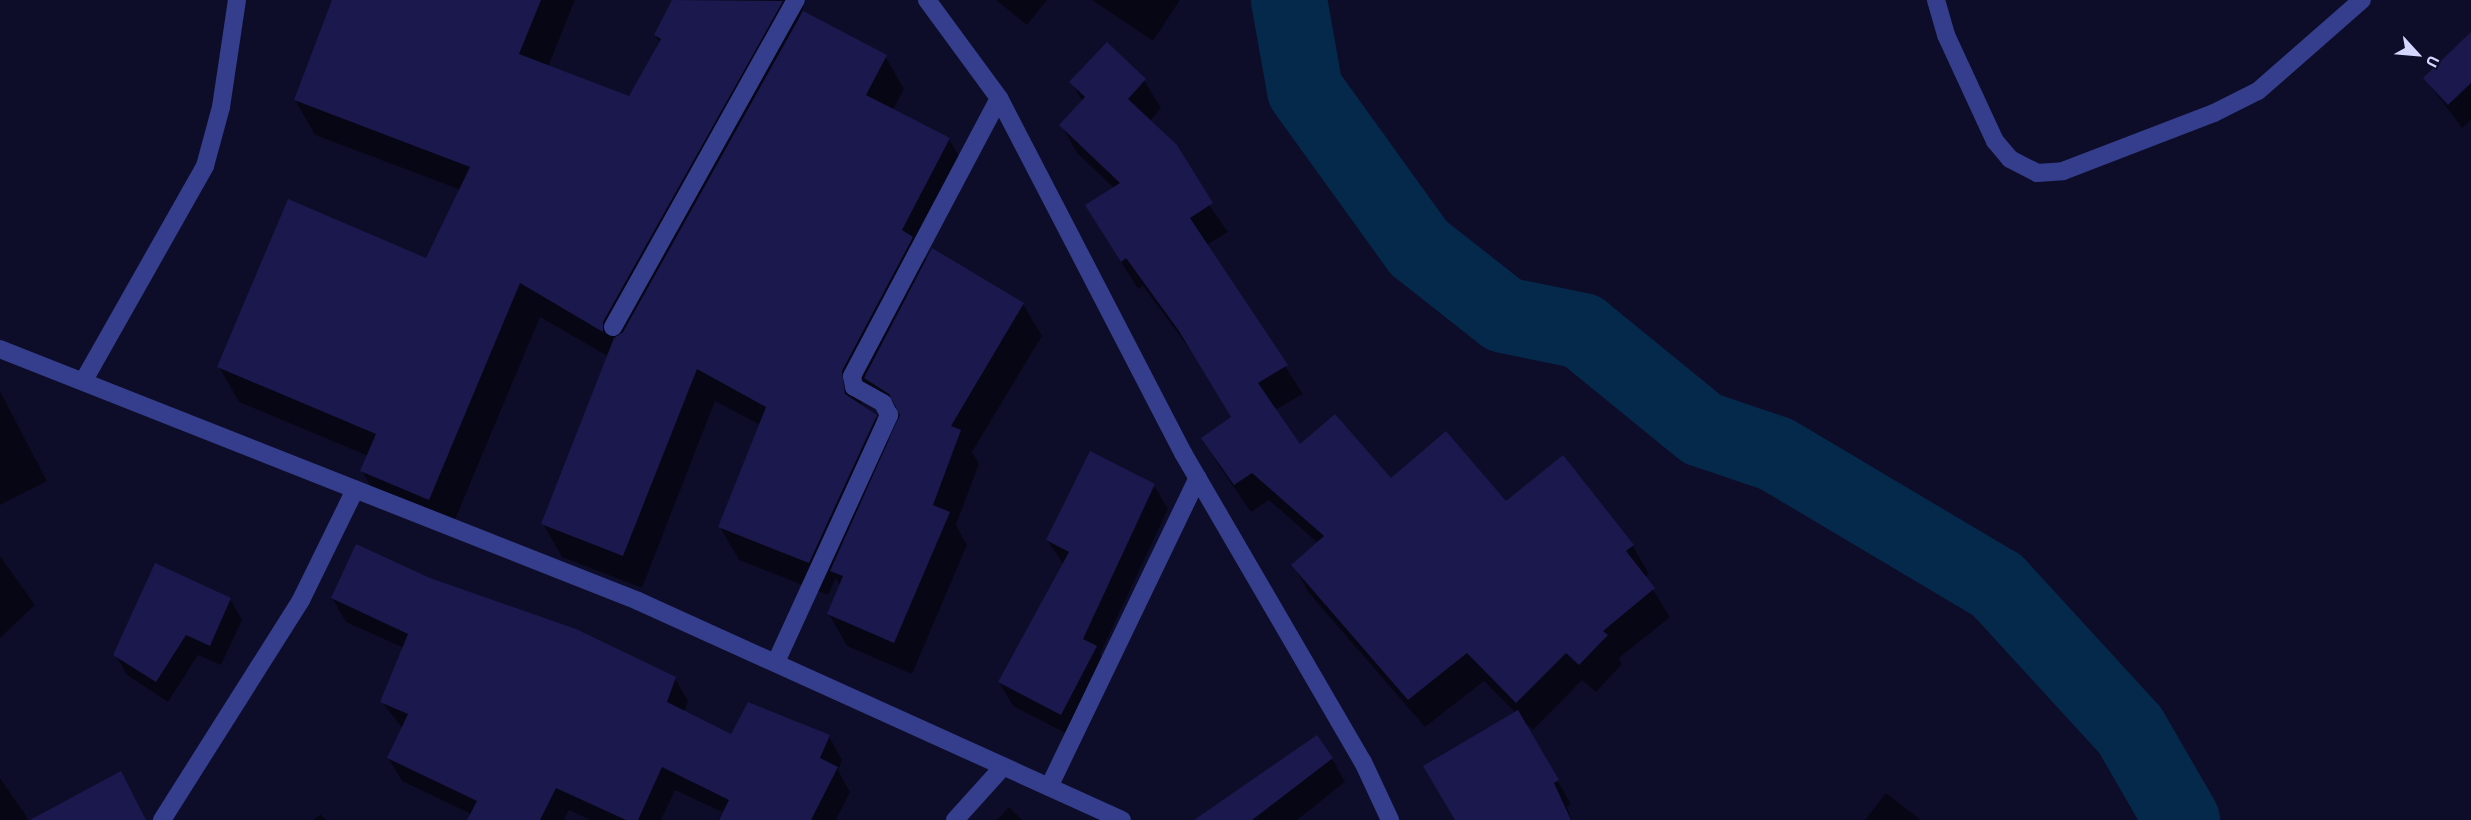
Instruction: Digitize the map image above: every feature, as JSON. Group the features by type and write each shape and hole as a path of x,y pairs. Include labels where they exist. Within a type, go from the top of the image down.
{"street":[{"path":"84,380 205,166 221,107 237,0"},
{"path":"613,327 796,0"},
{"path":"927,0 999,98 1198,478 1363,762 1390,820"},
{"path":"1936,0 1946,35 1995,141 2010,159 2037,173 2063,171 2214,114 2258,91 2362,0"},
{"path":"776,662 889,415 883,404 854,387 852,376 999,98"},
{"path":"0,349 84,380 354,490 638,601 776,662 1002,768 1122,820"},
{"path":"1049,788 1198,478"},
{"path":"162,820 301,600 354,490"},
{"path":"954,820 1002,768"}],"building":[{"path":"332,0 541,0 519,54 629,96 661,39 654,35 672,0 783,1 603,322 603,332 520,283 429,500 360,471 376,434 217,367 288,199 426,258 470,167 294,100"},
{"path":"803,11 887,55 866,95 950,138 902,230 913,237 842,371 845,394 877,415 809,563 718,527 766,407 697,369 623,556 541,524 614,338 623,332"},
{"path":"2471,32 2471,83 2448,105 2423,78"},
{"path":"1107,42 1146,79 1128,99 1177,145 1213,203 1190,218 1288,365 1258,383 1300,444 1335,414 1391,478 1446,431 1506,501 1563,455 1634,545 1626,551 1655,588 1603,631 1608,635 1579,665 1566,653 1516,703 1467,653 1408,700 1291,565 1324,536 1252,473 1234,485 1201,438 1231,417 1179,331 1126,258 1121,262 1085,205 1120,183 1059,125 1085,97 1069,82"},
{"path":"932,248 1024,303 951,426 961,430 933,505 950,512 894,643 827,614 843,576 830,571 900,415 889,394 864,378"},
{"path":"1090,451 1155,484 1083,639 1097,646 1061,715 998,682 1069,552 1046,540"},
{"path":"356,544 430,578 576,629 676,677 667,702 731,734 748,702 830,735 820,758 838,767 811,820 719,820 729,800 662,767 638,820 626,820 556,788 540,820 467,820 477,801 387,758 408,714 380,702 408,634 331,598"},
{"path":"155,563 231,598 210,646 186,635 156,682 113,655"},
{"path":"1518,710 1559,780 1554,783 1571,820 1455,820 1423,766"},
{"path":"1317,735 1333,758 1252,820 1194,820"},
{"path":"121,771 146,820 30,820"}],"waterway":[{"path":"1289,0 1305,90 1419,248 1504,315 1582,331 1702,429 1776,454 1997,585 2130,730 2182,820"}]}
